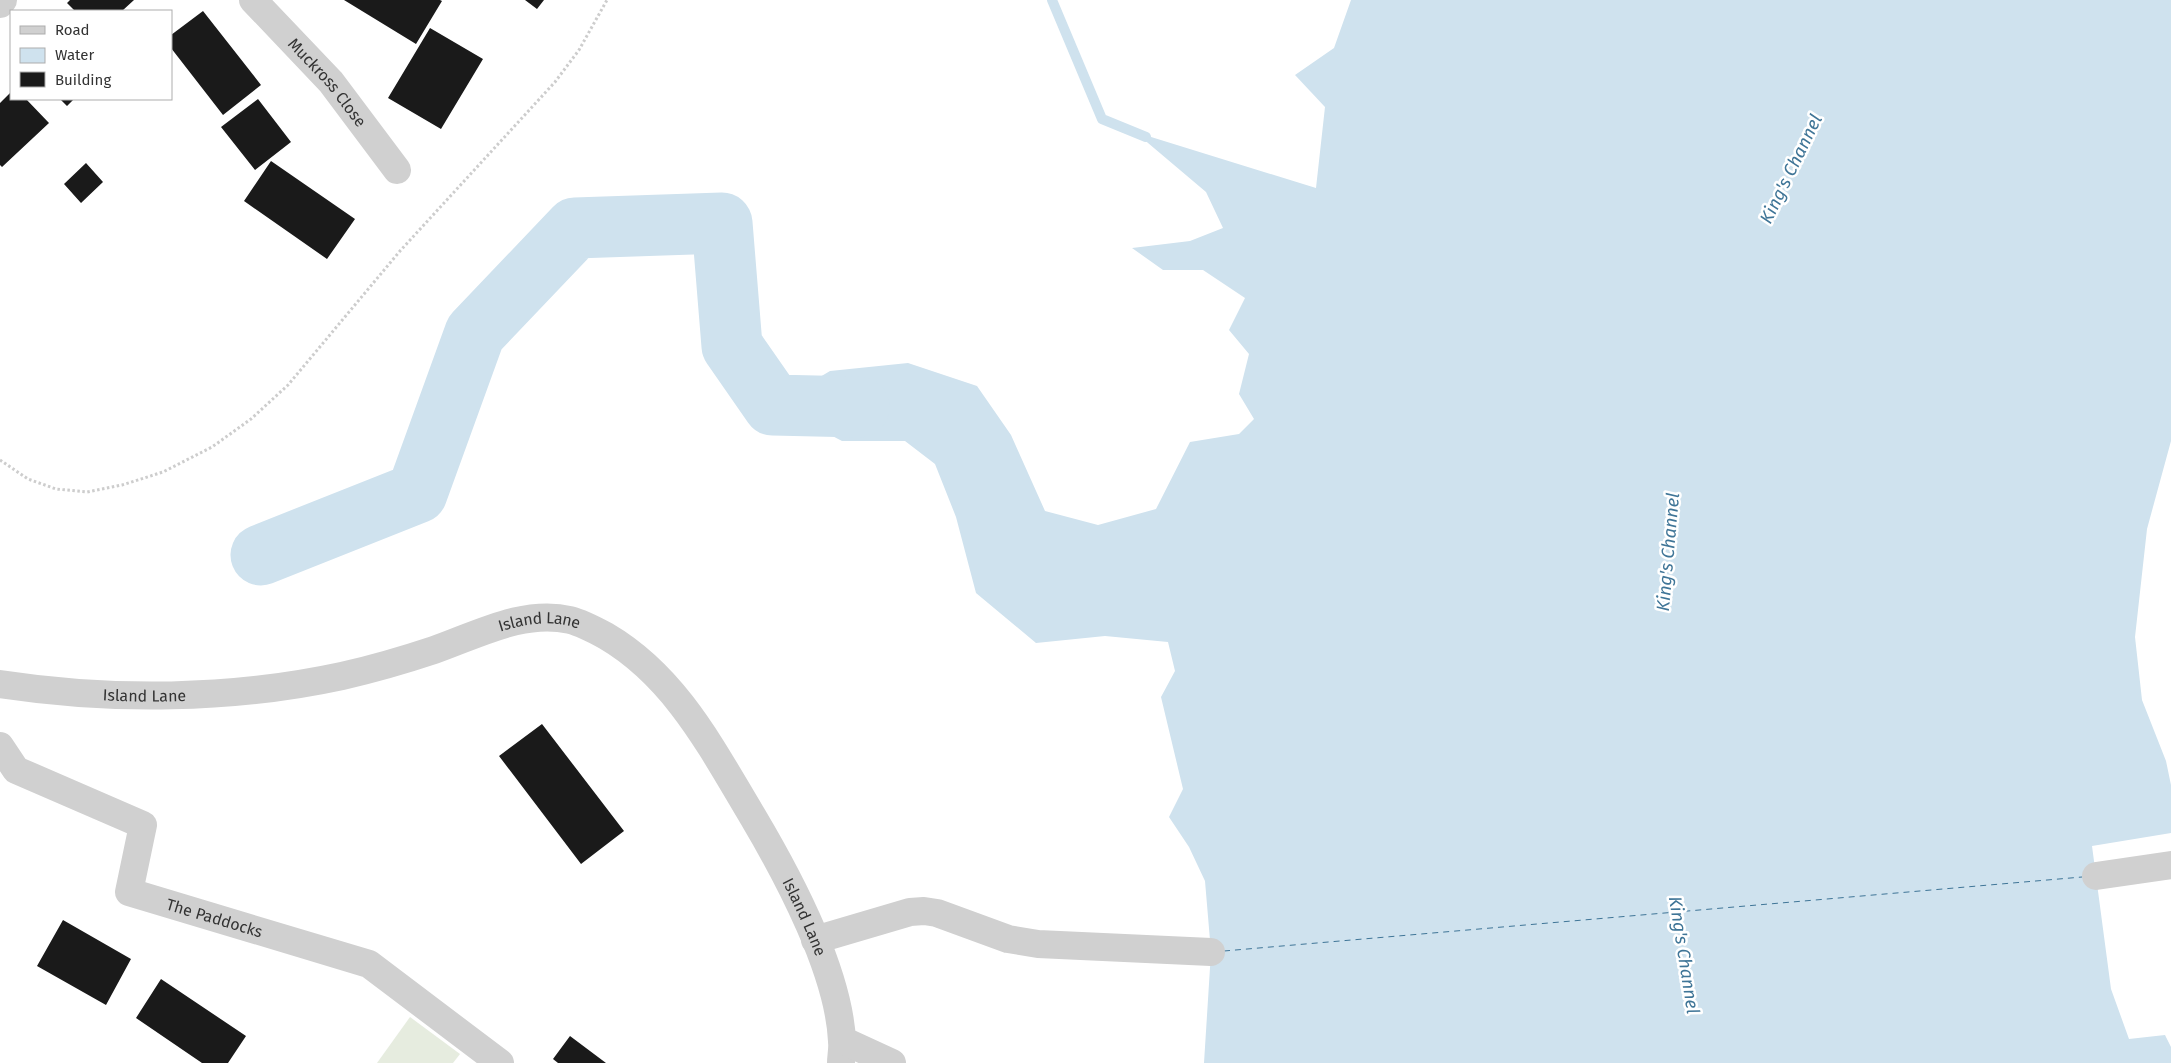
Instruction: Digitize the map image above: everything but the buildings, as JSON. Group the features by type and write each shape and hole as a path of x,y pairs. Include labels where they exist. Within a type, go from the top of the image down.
{"street":[{"path":"0,4 3,0"},
{"name":"Muckross Close","path":"253,0 331,82 397,170"},
{"name":"Island Lane","path":"0,684 85,693 157,696 213,693 275,687 341,676 400,661 522,620 547,617 572,620 596,630 625,647 653,670 679,700 702,732 762,834 815,940 834,992 842,1052"},
{"name":"The Paddocks","path":"0,746 16,770 143,825 129,892 369,964 500,1063"},
{"path":"2096,876 2171,864"},
{"path":"815,940 910,912 924,911 937,913 1008,939 1038,944 1211,952"},
{"path":"842,1052 892,1063"}],"path":[{"path":"0,460 28,479 56,489 87,492 122,485 163,472 212,447 252,419 288,385 400,251 555,82 579,50 607,0"}],"shaded area":[{"path":"410,1017 460,1054 453,1063 377,1063"}],"water":[{"name":"King's Channel","path":"1351,0 2171,0 2171,441 2147,529 2135,637 2142,700 2166,761 2171,785 2171,833 2092,846 2111,989 2129,1039 2165,1035 2171,1047 2171,1063 1204,1063 1211,952 1205,881 1189,847 1169,817 1183,789 1161,697 1175,671 1168,642 1105,636 1036,643 976,593 956,517 935,464 905,441 842,441 773,405 830,371 908,363 977,386 1011,435 1045,511 1098,525 1156,509 1190,442 1239,434 1254,419 1239,394 1249,354 1229,330 1245,298 1203,270 1163,270 1132,248 1190,241 1223,228 1206,192 1135,132 1316,188 1325,107 1295,75 1334,48"}],"waterway":[{"path":"1052,0 1102,119 1146,137"},
{"path":"261,555 417,493 475,333 575,228 722,223 732,346 773,405 859,407"}],"ferry route":[{"path":"1224,951 2082,877"}]}
